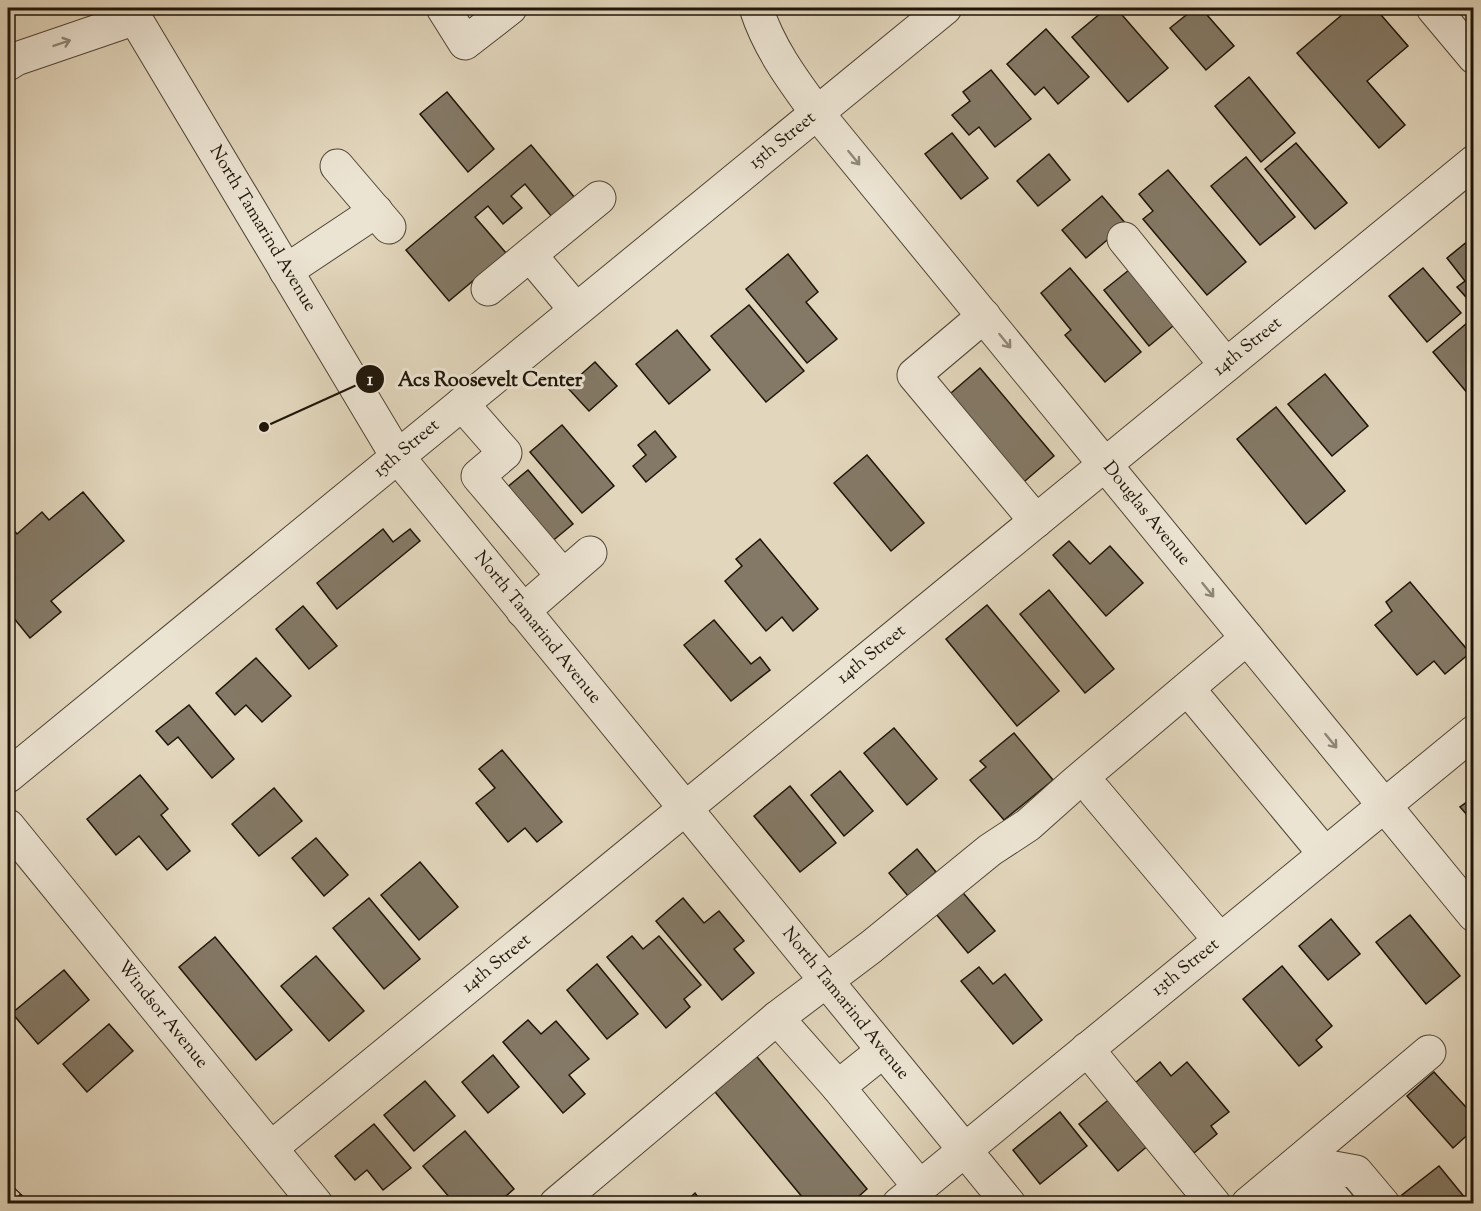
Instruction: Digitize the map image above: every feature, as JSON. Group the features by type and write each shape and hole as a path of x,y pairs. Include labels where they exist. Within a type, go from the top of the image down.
{"street":[{"path":"443,8 465,43 510,8"},
{"name":"Douglas Avenue","path":"756,8 782,65 817,113 1473,915"},
{"name":"15th Street","path":"8,776 945,8"},
{"path":"1433,8 1473,57"},
{"path":"8,64 132,13"},
{"name":"North Tamarind Avenue","path":"132,13 398,456 1008,1203"},
{"name":"14th Street","path":"271,1148 1473,162"},
{"path":"286,271 382,219 337,166"},
{"path":"488,289 599,198"},
{"path":"1124,238 1226,365"},
{"path":"530,255 576,310"},
{"path":"984,316 914,375 1036,521"},
{"path":"462,404 505,453 478,476 563,576"},
{"path":"524,611 590,554"},
{"path":"556,1203 777,1018 871,948 990,850 1029,825 1074,784 1248,638"},
{"path":"1188,689 1325,854"},
{"name":"13th Street","path":"910,1197 964,1149 1473,732"},
{"path":"1095,792 1220,940"},
{"name":"Windsor Avenue","path":"8,826 316,1203"},
{"path":"777,1018 838,1087 910,1197"},
{"path":"1087,1049 1214,1203"},
{"path":"838,1087 883,1051"},
{"path":"1248,1203 1428,1052"},
{"path":"1290,1203 1328,1192 1334,1168 1356,1172 1383,1203"}],"building":[{"path":"1107,8 1116,8 1168,68 1128,102 1072,37"},
{"path":"1195,8 1201,8 1234,46 1206,70 1170,28"},
{"path":"1350,8 1375,8 1408,46 1367,81 1405,125 1379,148 1297,53"},
{"path":"1046,29 1089,77 1058,104 1044,87 1035,95 1007,64"},
{"path":"991,70 1031,119 995,147 979,127 969,135 952,115 970,101 963,92"},
{"path":"1249,77 1295,133 1261,162 1215,106"},
{"path":"447,92 494,149 468,172 420,114"},
{"path":"952,133 988,178 961,199 925,154"},
{"path":"1296,143 1347,203 1315,229 1265,169"},
{"path":"531,145 575,198 552,217 525,184 511,196 522,208 503,224 488,206 475,217 506,253 449,301 406,250"},
{"path":"1049,154 1070,180 1038,206 1017,181"},
{"path":"1246,157 1295,217 1260,245 1211,186"},
{"path":"1168,170 1246,262 1207,295 1143,219 1153,211 1139,194"},
{"path":"1102,196 1126,224 1086,258 1062,230"},
{"path":"1474,236 1474,306 1457,287 1465,281 1447,258"},
{"path":"788,254 818,292 806,302 837,339 807,363 746,289"},
{"path":"1134,266 1179,321 1149,346 1104,290"},
{"path":"1070,268 1141,352 1105,382 1065,335 1071,330 1041,293"},
{"path":"1423,268 1461,313 1427,342 1389,296"},
{"path":"749,305 804,371 766,402 711,336"},
{"path":"1467,323 1474,331 1474,401 1433,352"},
{"path":"677,330 710,370 669,404 636,364"},
{"path":"595,362 617,386 589,411 567,387"},
{"path":"980,368 1054,456 1018,487 944,399"},
{"path":"1325,374 1368,426 1332,456 1288,404"},
{"path":"1276,407 1345,491 1306,524 1237,439"},
{"path":"562,425 614,486 582,513 530,452"},
{"path":"655,431 676,457 646,482 633,466 646,455 638,445"},
{"path":"867,455 924,523 891,551 834,483"},
{"path":"528,470 573,524 550,543 505,489"},
{"path":"83,492 124,541 51,601 61,612 30,638 8,611 8,523 17,534 42,512 49,520"},
{"path":"383,529 393,542 410,529 420,541 337,609 317,583"},
{"path":"760,539 818,609 793,631 782,617 766,631 725,581 742,566 736,559"},
{"path":"1069,541 1090,564 1110,546 1143,583 1106,616 1053,555"},
{"path":"1410,582 1470,653 1445,674 1434,661 1417,675 1375,625 1392,611 1386,602"},
{"path":"1049,590 1114,669 1085,693 1020,614"},
{"path":"987,605 1059,691 1017,726 946,639"},
{"path":"303,606 337,646 309,669 276,629"},
{"path":"714,620 751,664 760,657 770,670 731,701 684,645"},
{"path":"256,658 291,696 262,722 246,705 235,715 216,693"},
{"path":"189,705 234,759 212,778 178,737 168,745 156,731"},
{"path":"894,728 937,779 907,805 864,753"},
{"path":"1014,733 1053,780 1004,820 970,780 986,767 980,761"},
{"path":"502,750 562,822 537,842 525,828 508,842 476,803 495,788 479,769"},
{"path":"840,771 873,811 844,836 811,795"},
{"path":"140,775 168,809 161,815 190,851 167,870 139,836 116,855 87,819"},
{"path":"790,786 836,843 800,872 754,816"},
{"path":"274,788 302,821 259,856 232,824"},
{"path":"1474,797 1474,823 1460,807"},
{"path":"316,838 348,875 324,896 292,858"},
{"path":"917,849 936,872 908,896 889,873"},
{"path":"420,862 458,907 419,940 381,895"},
{"path":"959,888 995,931 968,953 932,909"},
{"path":"369,898 420,959 384,989 333,928"},
{"path":"683,898 704,923 719,911 744,941 734,949 754,973 722,1000 656,921"},
{"path":"1410,915 1460,976 1426,1004 1376,942"},
{"path":"1331,919 1360,954 1328,980 1299,946"},
{"path":"632,936 643,949 659,936 701,985 684,999 690,1007 666,1028 607,957"},
{"path":"215,937 292,1030 256,1060 179,967"},
{"path":"316,956 364,1011 329,1041 281,986"},
{"path":"597,964 638,1014 607,1039 567,990"},
{"path":"1282,966 1332,1026 1316,1040 1322,1047 1299,1066 1243,999"},
{"path":"979,967 993,984 1005,974 1042,1020 1013,1044 961,981"},
{"path":"64,970 89,1000 38,1044 12,1013"},
{"path":"528,1020 541,1034 556,1021 589,1059 569,1075 585,1094 563,1113 503,1042"},
{"path":"109,1024 133,1051 87,1092 63,1064"},
{"path":"753,1052 867,1189 850,1204 808,1204 711,1087"},
{"path":"493,1055 519,1087 488,1113 462,1082"},
{"path":"1160,1062 1171,1076 1187,1062 1229,1112 1211,1126 1217,1134 1194,1153 1135,1083"},
{"path":"1434,1072 1474,1116 1474,1129 1453,1148 1407,1096"},
{"path":"425,1081 455,1116 414,1151 384,1115"},
{"path":"1112,1097 1150,1144 1118,1171 1079,1124"},
{"path":"1060,1112 1087,1146 1040,1184 1013,1150"},
{"path":"374,1124 411,1168 383,1190 367,1170 355,1180 335,1156"},
{"path":"465,1131 514,1189 497,1204 455,1204 423,1166"},
{"path":"1439,1166 1470,1204 1409,1204 1402,1195"},
{"path":"695,1193 703,1204 683,1204"}],"railway":[{"path":"8,1186 27,1204"}],"place":[{"name":"Acs Roosevelt Center","path":"264,427"}]}
